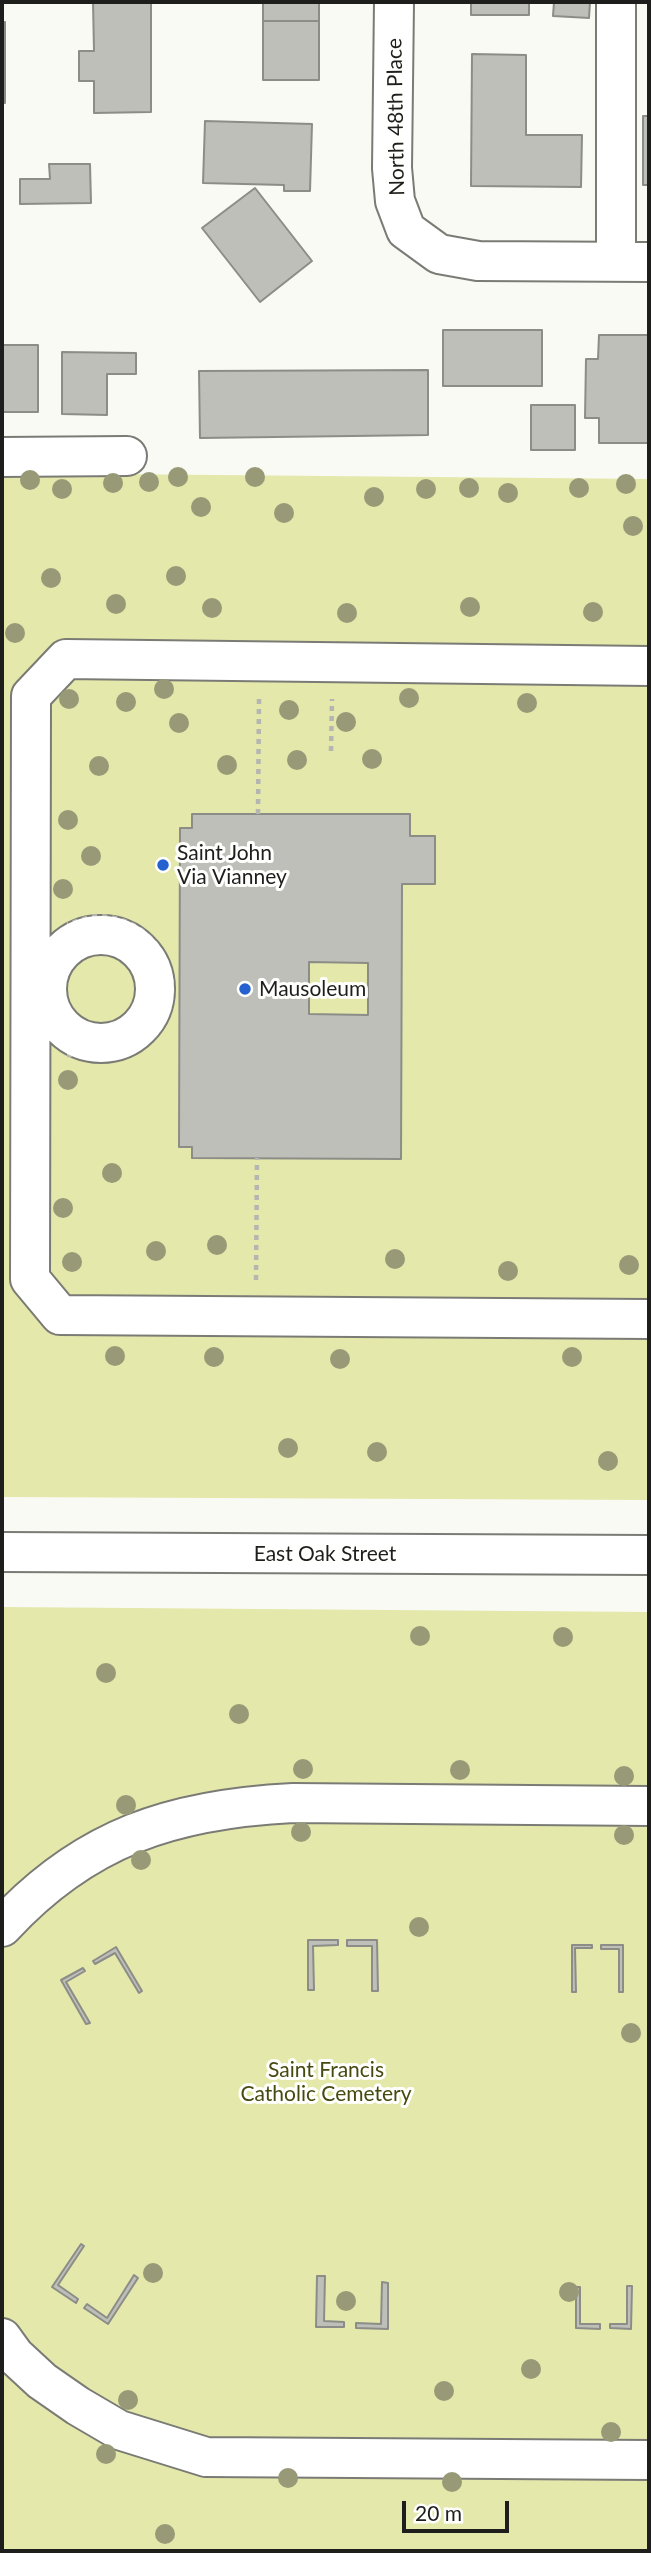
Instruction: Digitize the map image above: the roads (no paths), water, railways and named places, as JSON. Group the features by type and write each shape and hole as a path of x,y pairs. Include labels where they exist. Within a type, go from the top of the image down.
{"street":[{"name":"North 48th Place","path":"394,2 392,168 395,201 406,230 439,254 478,261 633,262"},
{"path":"617,2 633,262"},
{"path":"2,457 127,456"},
{"path":"649,666 65,659 31,696 32,923 26,987 31,1055 30,1279 60,1315 649,1319"},
{"name":"East Oak Street","path":"2,1552 649,1555"},
{"path":"2,1927 27,1899 65,1869 110,1843 156,1825 208,1812 250,1805 293,1803 649,1806"},
{"path":"2,2338 15,2356 41,2381 119,2430 206,2457 649,2460"}],"place":[{"name":"Saint John Via Vianney","path":"163,865"},
{"name":"Mausoleum","path":"245,989"}],"park label":[{"name":"Saint Francis Catholic Cemetery","path":"326,2082"}]}
